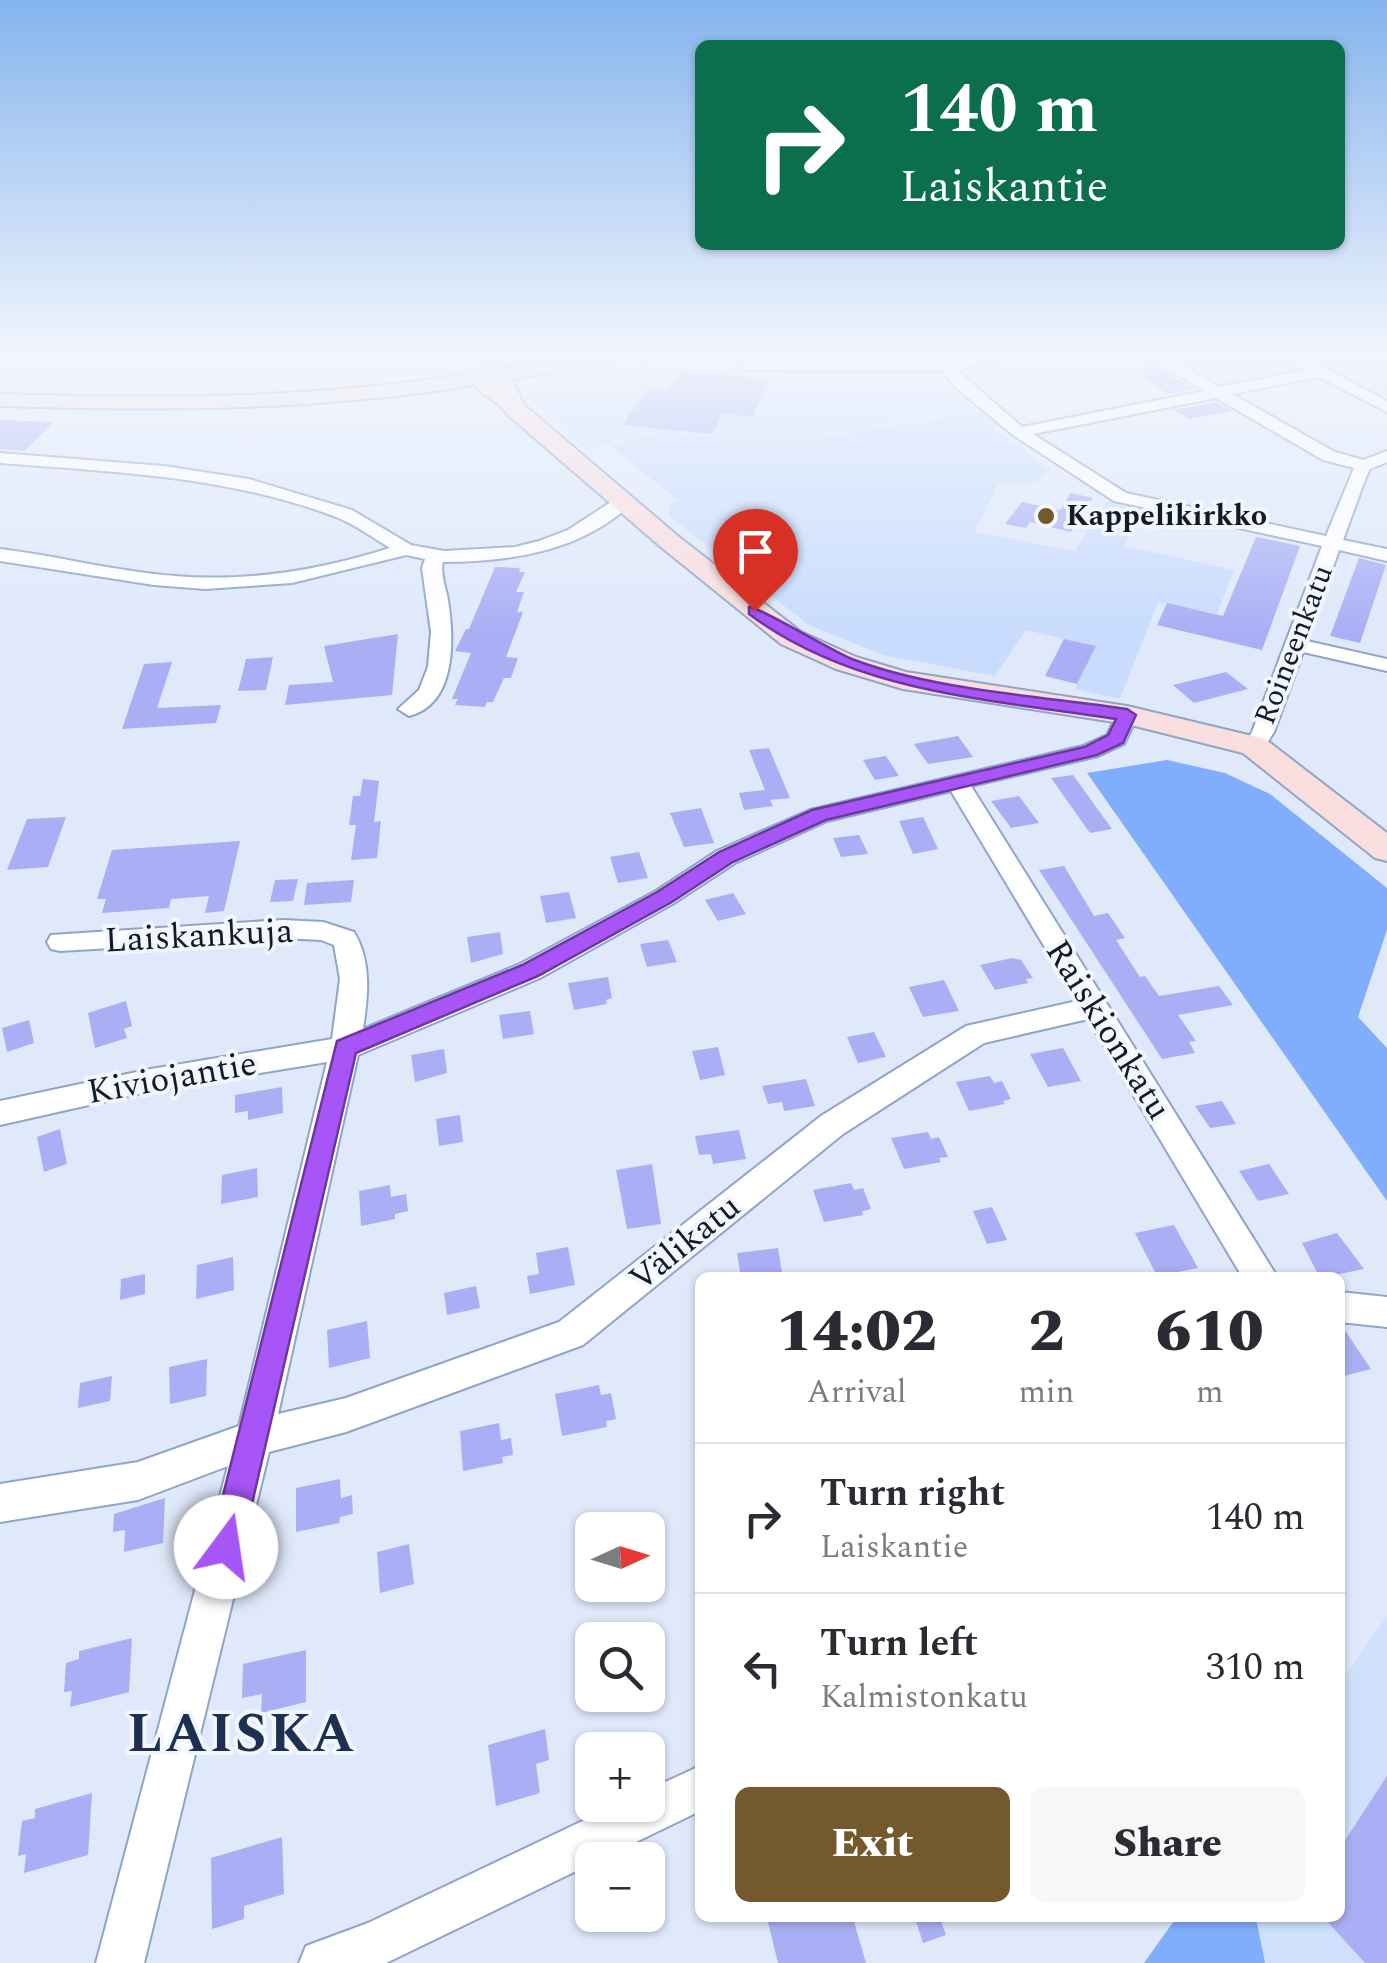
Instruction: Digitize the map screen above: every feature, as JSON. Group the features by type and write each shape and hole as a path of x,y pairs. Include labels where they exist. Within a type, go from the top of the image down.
{"street":[{"path":"562,449 767,620 791,638 846,662 902,680 1127,715 1254,746"},
{"path":"1045,449 1120,496 1387,555"},
{"path":"1316,449 1364,466 1387,456"},
{"path":"0,458 164,471 249,484 346,514 405,549 436,555 501,555 546,545 574,534 626,500"},
{"name":"Roineenkatu","path":"1364,466 1254,746 1387,850"},
{"path":"0,555 172,582 232,583 298,577 405,549"},
{"path":"409,708 430,691 437,669 439,590 431,568 436,555"},
{"path":"1295,644 1387,665"},
{"name":"Kiviojantie","path":"0,1112 151,1080 345,1048 530,971 664,897 726,857 819,815 1090,751 1116,739 1127,715"},
{"name":"Raiskionkatu","path":"957,782 1257,1272"},
{"name":"Laiskankuja","path":"60,942 324,931 345,939 352,954 354,987 345,1048"},
{"name":"Välikatu","path":"0,1503 138,1481 254,1438 346,1415 571,1334 832,1124 976,1034 1093,1008"},
{"path":"120,1963 254,1438 345,1048"},
{"path":"1345,1308 1387,1312"},
{"path":"322,1963 377,1943 695,1790"}],"shaded area":[{"path":"614,449 1021,449 1049,469 1037,483 999,483 974,532 1075,551 1108,500 1144,509 1124,546 1234,570 1217,614 1158,602 1120,699 1075,689 1095,646 1026,630 995,676 883,655 809,625 669,516 670,505 678,500"},
{"path":"1167,760 1225,773 1270,794 1387,888 1387,930 1358,1017 1387,1048 1387,1201 1087,773"},
{"path":"1387,1616 1387,1963 1265,1963 1257,1922 1345,1922 1345,1676"},
{"path":"1173,1922 1257,1922 1265,1963 1144,1963"}],"building":[{"name":"Kappelikirkko","path":"1071,493 1093,498 1071,532 1030,522 1026,528 1005,524 1022,502 1060,510"},
{"path":"1256,537 1300,546 1262,650 1157,625 1167,603 1223,616"},
{"path":"1359,558 1386,565 1360,643 1330,636"},
{"path":"495,567 520,568 519,572 525,572 516,592 524,592 517,612 523,612 506,657 518,658 511,678 504,678 493,702 487,702 485,707 455,705 458,699 452,699 471,653 455,651 469,629"},
{"path":"398,634 392,695 285,705 289,685 333,682 324,646"},
{"path":"1064,639 1096,646 1077,684 1045,676"},
{"path":"273,657 266,690 238,691 246,659"},
{"path":"172,662 157,708 221,705 216,723 122,729 144,664"},
{"path":"1226,672 1248,689 1194,703 1173,685"},
{"path":"958,736 973,757 928,764 914,744"},
{"path":"769,748 790,798 770,800 773,806 744,810 739,793 765,790 749,750"},
{"path":"886,756 899,776 875,780 863,760"},
{"path":"1073,775 1112,829 1090,833 1051,778"},
{"path":"363,779 379,781 374,822 381,821 377,858 351,860 356,825 349,825 353,796 360,796"},
{"path":"1019,796 1039,823 1011,828 991,801"},
{"path":"701,808 714,843 684,847 670,813"},
{"path":"66,817 48,867 7,870 27,819"},
{"path":"923,817 938,849 913,854 899,821"},
{"path":"859,835 868,854 841,857 833,838"},
{"path":"240,841 224,911 205,913 209,896 171,899 169,908 102,913 106,899 97,899 112,850"},
{"path":"639,852 648,878 618,883 610,857"},
{"path":"1064,866 1094,916 1108,913 1125,938 1116,940 1140,977 1145,976 1159,996 1219,986 1233,1005 1178,1015 1196,1041 1189,1042 1195,1053 1162,1059 1039,870"},
{"path":"298,879 293,901 270,902 275,880"},
{"path":"354,880 351,902 304,905 307,883"},
{"path":"569,892 576,918 546,923 540,896"},
{"path":"733,893 746,914 718,921 705,900"},
{"path":"500,932 503,954 471,963 467,937"},
{"path":"668,940 677,962 647,967 640,944"},
{"path":"1012,958 1021,960 1033,978 1026,979 1028,983 995,990 980,965"},
{"path":"608,977 612,998 606,1000 607,1004 574,1010 568,983"},
{"path":"944,980 959,1011 923,1017 909,987"},
{"path":"126,1001 132,1026 124,1029 127,1038 95,1048 88,1013"},
{"path":"530,1011 534,1034 503,1039 499,1015"},
{"path":"29,1020 34,1043 7,1052 2,1028"},
{"path":"874,1032 886,1057 858,1063 847,1037"},
{"path":"718,1047 725,1075 700,1080 692,1051"},
{"path":"1063,1048 1081,1081 1048,1087 1030,1054"},
{"path":"444,1049 447,1073 415,1082 411,1055"},
{"path":"990,1076 994,1083 1002,1081 1011,1099 1003,1101 1005,1104 969,1111 956,1082"},
{"path":"806,1079 815,1106 784,1111 782,1102 768,1104 762,1086"},
{"path":"282,1087 283,1113 248,1120 248,1111 235,1113 235,1095"},
{"path":"1222,1101 1236,1124 1210,1128 1195,1106"},
{"path":"460,1115 463,1142 439,1146 436,1119"},
{"path":"60,1129 67,1164 44,1172 37,1137"},
{"path":"739,1130 746,1159 713,1164 711,1154 699,1155 695,1136"},
{"path":"928,1132 931,1139 939,1137 948,1157 904,1169 891,1138"},
{"path":"652,1164 661,1224 627,1229 616,1170"},
{"path":"1269,1164 1289,1194 1258,1201 1239,1171"},
{"path":"257,1168 258,1197 221,1204 222,1175"},
{"path":"851,1183 854,1190 863,1188 871,1209 862,1211 863,1215 824,1222 813,1190"},
{"path":"390,1185 391,1197 406,1194 408,1211 395,1214 395,1219 361,1226 359,1191"},
{"path":"992,1207 1007,1240 987,1244 973,1211"},
{"path":"1174,1225 1198,1268 1155,1272 1135,1233"},
{"path":"1337,1233 1364,1269 1317,1272 1302,1243"},
{"path":"568,1247 575,1285 530,1294 527,1276 539,1274 536,1253"},
{"path":"778,1248 782,1272 740,1272 737,1253"},
{"path":"233,1257 234,1290 196,1299 197,1265"},
{"path":"145,1274 145,1294 120,1300 121,1279"},
{"path":"476,1286 480,1308 447,1315 444,1293"},
{"path":"367,1321 370,1358 329,1368 327,1330"},
{"path":"1345,1330 1371,1369 1345,1376"},
{"path":"207,1359 206,1396 170,1404 169,1367"},
{"path":"112,1376 110,1401 78,1408 80,1383"},
{"path":"599,1385 601,1395 611,1393 616,1419 606,1421 607,1427 562,1436 555,1394"},
{"path":"499,1423 501,1440 511,1438 513,1455 502,1457 503,1463 463,1471 460,1431"},
{"path":"340,1479 341,1498 352,1495 353,1514 340,1517 339,1523 296,1532 296,1488"},
{"path":"165,1498 163,1543 124,1552 125,1530 113,1532 114,1514"},
{"path":"409,1544 414,1584 380,1593 377,1552"},
{"path":"132,1638 129,1692 70,1707 72,1691 64,1692 66,1663 79,1659 79,1651"},
{"path":"306,1650 306,1702 261,1713 262,1694 242,1698 243,1664"},
{"path":"545,1729 549,1760 536,1764 540,1793 496,1806 488,1745"},
{"path":"1387,1776 1387,1963 1365,1963 1328,1922 1345,1922 1345,1840"},
{"path":"92,1793 88,1855 24,1873 26,1854 18,1856 22,1821 35,1818 35,1809"},
{"path":"282,1837 284,1894 244,1906 244,1919 212,1929 211,1858"},
{"path":"768,1922 854,1922 866,1963 778,1963"},
{"path":"916,1922 941,1922 946,1935 923,1943"}],"place":[{"name":"Kappelikirkko","path":"1046,516"}],"district":[{"name":"LAISKA","path":"242,1734"}],"route":[{"path":"226,1547 345,1048 530,971 596,937 726,857 819,815 1090,751 1116,739 1127,715 902,680 791,638 755,611"}]}
